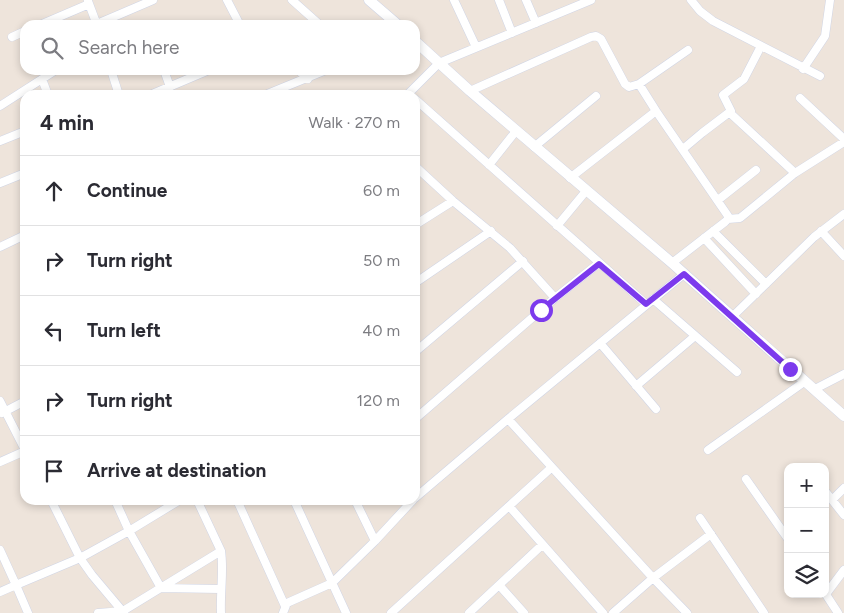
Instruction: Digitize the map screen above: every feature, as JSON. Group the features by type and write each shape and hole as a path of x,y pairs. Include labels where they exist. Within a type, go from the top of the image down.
{"street":[{"path":"106,20 153,0"},
{"path":"227,0 237,20"},
{"path":"292,0 314,20"},
{"path":"369,0 388,20"},
{"path":"454,0 476,47"},
{"path":"499,0 512,33"},
{"path":"526,0 536,23"},
{"path":"415,90 439,63 582,2 591,0"},
{"path":"691,0 700,11 713,21 803,69 820,76"},
{"path":"803,69 825,36 830,0"},
{"path":"50,20 88,2 95,20"},
{"path":"12,37 20,34"},
{"path":"470,91 596,36 601,40 625,84 629,86 638,84 688,50"},
{"path":"420,46 534,147 672,263 844,416"},
{"path":"761,46 744,79 723,95 725,102 731,109 730,113 794,173"},
{"path":"24,90 48,75"},
{"path":"113,75 117,90"},
{"path":"166,75 170,87"},
{"path":"162,90 198,75"},
{"path":"304,75 308,79"},
{"path":"278,90 316,75"},
{"path":"42,79 46,90"},
{"path":"638,84 718,200 728,219"},
{"path":"0,105 20,93"},
{"path":"534,147 596,96"},
{"path":"672,263 728,219 737,219 743,216 794,173 844,141 800,98"},
{"path":"420,105 599,264 695,336 736,372"},
{"path":"570,178 656,111"},
{"path":"683,149 730,113"},
{"path":"489,165 516,131"},
{"path":"0,141 20,133"},
{"path":"718,200 756,170"},
{"path":"420,171 523,261 555,298"},
{"path":"0,183 20,175"},
{"path":"557,226 586,191"},
{"path":"420,222 453,201"},
{"path":"732,317 821,231 844,214"},
{"path":"420,280 491,231"},
{"path":"713,231 766,284"},
{"path":"821,231 843,252"},
{"path":"0,247 20,237"},
{"path":"704,238 756,294"},
{"path":"420,348 523,261"},
{"path":"420,415 555,298 599,264"},
{"path":"420,494 508,418 684,274"},
{"path":"636,386 695,336"},
{"path":"600,342 656,410"},
{"path":"815,389 844,374"},
{"path":"708,450 804,382"},
{"path":"0,401 2,413 20,443"},
{"path":"2,413 20,404"},
{"path":"508,418 551,468 686,613"},
{"path":"0,462 20,453"},
{"path":"391,613 551,468"},
{"path":"746,480 784,533"},
{"path":"832,500 844,488"},
{"path":"829,496 844,515"},
{"path":"54,505 80,558 92,576 124,612"},
{"path":"117,505 129,531 161,588"},
{"path":"0,592 80,558 172,505"},
{"path":"200,505 221,551 220,613"},
{"path":"239,505 284,610 292,600 332,583 408,505"},
{"path":"296,505 346,613"},
{"path":"357,505 375,541"},
{"path":"509,506 603,613"},
{"path":"700,518 764,613"},
{"path":"614,613 653,578 711,534"},
{"path":"469,613 542,545"},
{"path":"0,550 28,613"},
{"path":"98,613 124,612 221,551"},
{"path":"829,589 844,570"},
{"path":"500,585 524,613"},
{"path":"161,588 220,589"},
{"path":"829,598 838,613"},
{"path":"481,602 481,613"}],"route":[{"path":"541,310 599,264 646,304 684,274 790,369"}]}
